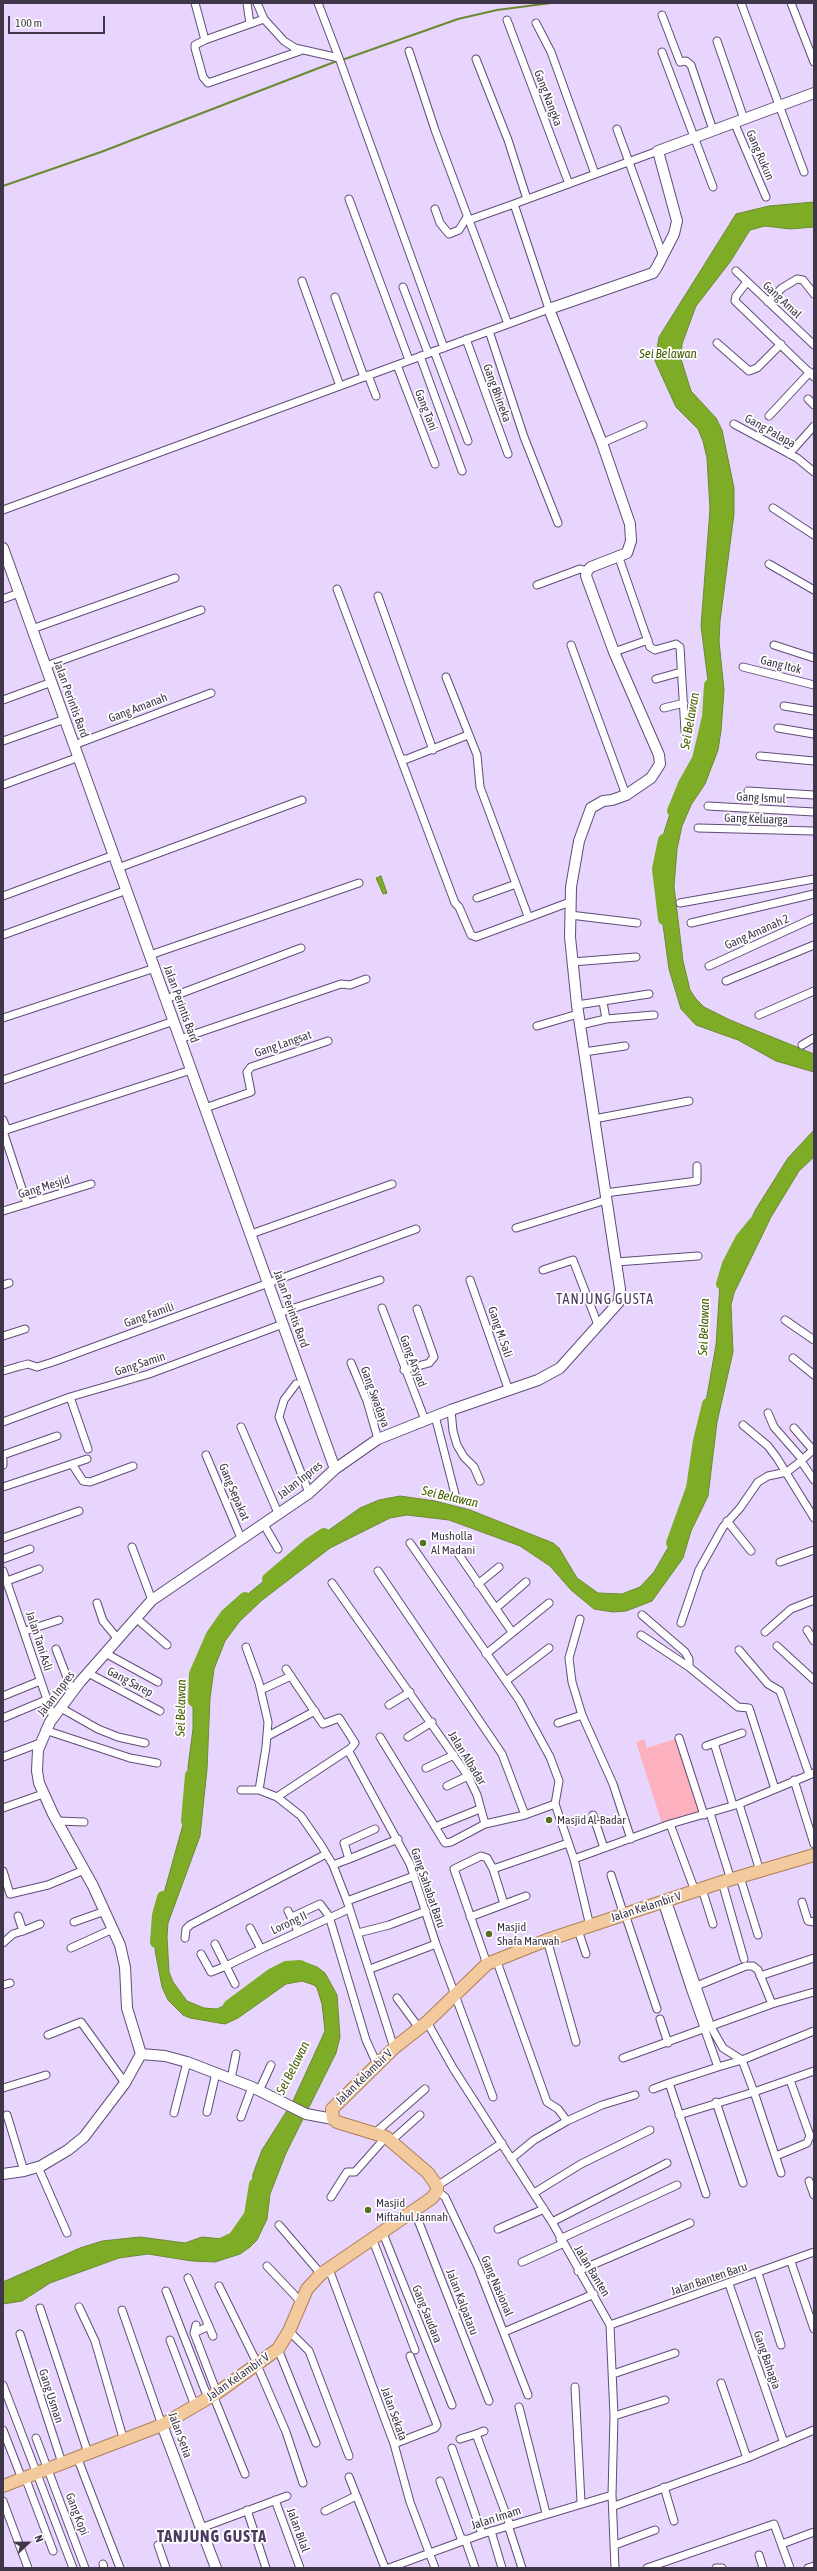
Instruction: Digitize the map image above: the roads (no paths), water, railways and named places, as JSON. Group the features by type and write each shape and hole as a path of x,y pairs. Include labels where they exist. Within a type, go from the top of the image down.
{"main road":[{"name":"Jalan Kelambir V","path":"3,2486 124,2441 162,2425 213,2396 278,2349 289,2331 307,2289 325,2271 432,2198 437,2189 428,2173 384,2137 333,2119 332,2113 334,2106 377,2064 394,2048 423,2025 491,1962 547,1940 698,1890 814,1855"}],"street":[{"path":"195,3 205,40"},
{"path":"246,3 250,24"},
{"path":"257,3 264,19 284,42 300,50 340,62"},
{"path":"318,3 444,348"},
{"path":"741,3 804,172"},
{"path":"791,3 814,62"},
{"path":"662,14 680,62 686,61 691,65 713,130"},
{"path":"264,19 195,45 194,48 203,77 208,83 300,50"},
{"name":"Gang Nangka","path":"507,20 569,184"},
{"path":"536,23 560,74 595,174"},
{"path":"717,41 744,118"},
{"path":"409,51 434,130 508,324"},
{"path":"662,52 713,187"},
{"path":"476,58 508,140 528,199"},
{"path":"435,210 440,223 449,234 459,230 468,218 528,199 814,93"},
{"name":"Gang Rukun","path":"734,122 766,197"},
{"path":"617,129 630,161 663,256"},
{"path":"3,510 466,339 653,273 674,234 677,221 658,151"},
{"path":"349,199 410,360"},
{"path":"514,204 549,309 602,443 631,534 630,547 627,553 619,558 587,571 580,569 537,585"},
{"name":"Gang Amal","path":"736,271 814,345"},
{"path":"768,302 782,288 797,279 803,280 814,294"},
{"path":"302,281 340,386"},
{"path":"747,282 736,296 735,301 812,374 769,416"},
{"path":"403,287 468,441"},
{"path":"335,297 366,376 376,396"},
{"path":"489,331 524,437 558,523"},
{"name":"Gang Bhineka","path":"466,339 508,454"},
{"path":"717,343 750,371 757,368 781,344"},
{"path":"420,356 462,471"},
{"name":"Gang Tani","path":"397,365 435,464"},
{"path":"808,399 814,405"},
{"name":"Gang Palapa","path":"734,424 789,454 814,472"},
{"path":"602,443 643,426"},
{"path":"789,454 814,426"},
{"path":"773,508 814,535"},
{"name":"Jalan Perintis Bard","path":"3,548 335,1469"},
{"path":"619,558 635,599 650,647 655,650 678,645 682,672 686,731"},
{"path":"769,564 814,590"},
{"path":"571,646 626,795 651,778 660,764 659,755 614,652 587,581 587,571"},
{"path":"32,629 175,578"},
{"path":"337,589 455,903 459,907 471,935 476,937 570,902"},
{"path":"3,599 19,593"},
{"path":"378,596 433,750"},
{"path":"46,666 201,610"},
{"path":"614,652 648,640"},
{"path":"774,645 814,658"},
{"name":"Gang Itok","path":"743,667 814,685"},
{"path":"656,679 682,672"},
{"path":"446,677 479,763 480,787 516,884 530,917"},
{"path":"3,700 52,682"},
{"name":"Gang Amanah","path":"74,745 211,693"},
{"path":"664,708 684,703"},
{"path":"784,706 814,711"},
{"path":"3,741 65,719"},
{"path":"778,728 814,734"},
{"path":"401,759 433,750 468,735"},
{"path":"760,756 814,761"},
{"path":"3,785 79,758"},
{"path":"748,791 814,795"},
{"name":"Jalan Inpres","path":"141,2054 127,2008 123,1955 105,1911 43,1794 37,1770 40,1743 45,1730 53,1717 88,1672 152,1600 309,1493 335,1469 378,1439 450,1410 538,1380 560,1368 619,1302 616,1262 577,1010 572,962 570,902 573,867 591,808 595,804 626,795"},
{"path":"118,868 302,800"},
{"name":"Gang Ismul","path":"708,806 814,812"},
{"name":"Gang Keluarga","path":"698,828 814,831"},
{"path":"3,896 114,855"},
{"path":"680,903 814,879"},
{"path":"150,955 359,883"},
{"path":"477,898 516,884"},
{"path":"3,935 126,890"},
{"path":"691,923 814,894"},
{"path":"570,915 637,922"},
{"name":"Gang Amanah 2","path":"709,966 814,918"},
{"path":"726,981 814,946"},
{"path":"166,999 301,948"},
{"path":"572,962 636,957"},
{"path":"3,1018 155,968"},
{"path":"180,1039 341,984 350,985 366,979"},
{"path":"759,1015 814,991"},
{"path":"537,1026 577,1010 603,1002 649,994"},
{"path":"603,1002 606,1019"},
{"path":"580,1024 606,1019 654,1015"},
{"path":"3,1080 174,1020"},
{"path":"802,1045 814,1038"},
{"name":"Gang Langsat","path":"205,1108 251,1092 247,1072 250,1067 328,1040"},
{"path":"584,1052 625,1046"},
{"path":"27,1204 3,1131 192,1070"},
{"path":"594,1119 689,1101"},
{"path":"3,1120 7,1130"},
{"path":"516,1228 606,1196 696,1181 697,1166"},
{"name":"Gang Mesjid","path":"3,1211 91,1184"},
{"path":"251,1234 392,1184"},
{"name":"Gang Famili","path":"3,1371 28,1364 38,1367 416,1229"},
{"path":"616,1262 698,1256"},
{"path":"543,1270 573,1260 598,1325"},
{"path":"279,1312 380,1280"},
{"name":"Gang M. Sali","path":"470,1280 509,1391"},
{"name":"Gang Arsyad","path":"382,1308 404,1370 430,1418 455,1494"},
{"path":"404,1370 428,1363 434,1357 417,1310"},
{"path":"785,1320 814,1340"},
{"name":"Gang Samin","path":"3,1422 70,1397 149,1374 283,1324"},
{"path":"3,1336 25,1329"},
{"path":"793,1358 814,1375"},
{"name":"Gang Swadaya","path":"351,1363 367,1401 378,1439"},
{"path":"296,1384 284,1400 279,1417 309,1493"},
{"path":"70,1397 88,1449"},
{"path":"450,1410 457,1445 464,1457 474,1467 480,1481"},
{"path":"768,1413 774,1427 801,1460 814,1480"},
{"path":"743,1425 768,1446 787,1472 814,1518"},
{"path":"241,1427 278,1513"},
{"path":"681,1623 699,1570 727,1521 740,1508 758,1482 768,1476 787,1472 814,1449 794,1428"},
{"path":"3,1455 58,1436"},
{"name":"Gang Sepakat","path":"206,1455 242,1538"},
{"path":"3,1460 3,1465"},
{"path":"3,1487 87,1460"},
{"path":"72,1464 83,1481 90,1482 134,1466"},
{"path":"3,1538 79,1511"},
{"path":"727,1521 751,1552"},
{"path":"263,1523 278,1549"},
{"path":"410,1543 506,1681 550,1757 559,1781 555,1804 574,1859 590,1926"},
{"path":"132,1547 152,1600"},
{"path":"3,1559 30,1549"},
{"path":"780,1562 814,1550"},
{"path":"457,1552 512,1632"},
{"path":"478,1584 499,1567"},
{"path":"7,1581 39,1569"},
{"name":"Jalan Tani Asli","path":"3,1571 25,1631 46,1700 53,1717"},
{"path":"378,1571 502,1754 526,1815"},
{"path":"496,1608 526,1582"},
{"name":"Jalan Albadar","path":"332,1583 432,1722 468,1776 477,1795 485,1824"},
{"path":"765,1632 791,1609 814,1600"},
{"path":"97,1603 103,1621 118,1639"},
{"path":"486,1654 550,1603"},
{"path":"642,1615 685,1652 689,1659 689,1667"},
{"path":"136,1618 167,1645"},
{"path":"580,1619 571,1644 569,1666 582,1715 606,1766 630,1839"},
{"path":"25,1631 59,1620"},
{"path":"807,1630 814,1641"},
{"path":"641,1635 689,1667 738,1707 749,1708 776,1789"},
{"path":"777,1646 814,1680"},
{"path":"246,1647 261,1690 268,1722 268,1736 259,1790"},
{"path":"506,1681 549,1648"},
{"path":"56,1649 70,1685 75,1689"},
{"path":"574,1859 670,1824 736,1805 794,1780 812,1774 780,1691 768,1684 739,1650"},
{"path":"105,1653 158,1682"},
{"path":"277,1797 348,1750 355,1743 341,1719 337,1717 323,1724 286,1669"},
{"name":"Gang Sarep","path":"88,1672 160,1711"},
{"path":"261,1690 291,1676"},
{"path":"3,1696 40,1681"},
{"path":"389,1705 410,1692"},
{"path":"3,1718 46,1700"},
{"path":"61,1708 98,1730 118,1737 146,1743"},
{"path":"268,1736 315,1711"},
{"path":"558,1723 582,1715"},
{"path":"408,1737 432,1722"},
{"path":"45,1730 130,1758 157,1763"},
{"path":"706,1746 742,1734"},
{"path":"380,1737 435,1827 447,1843 485,1824 526,1815 555,1804"},
{"path":"679,1738 731,1880 758,1935"},
{"path":"3,1757 40,1743"},
{"path":"714,1743 760,1871"},
{"name":"Gang Sahabat Baru","path":"348,1750 398,1839 414,1876 436,1944 456,1994 493,2097"},
{"path":"426,1768 454,1755"},
{"path":"447,1786 468,1776"},
{"path":"794,1780 814,1844"},
{"path":"242,1790 259,1790 277,1797 301,1816 333,1865 348,1901 349,1909 370,1969 394,2048"},
{"path":"3,1808 43,1794"},
{"path":"435,1827 480,1809"},
{"path":"593,1815 604,1848"},
{"path":"58,1821 84,1822"},
{"path":"670,1824 713,1924"},
{"path":"349,1859 344,1843 375,1828"},
{"path":"333,1865 398,1839"},
{"path":"493,1869 568,1843"},
{"path":"185,1938 186,1930 190,1925 326,1854"},
{"path":"504,1904 489,1859 481,1856 454,1869 470,1917 491,1962 547,2102 558,2109 567,2121"},
{"path":"3,1871 10,1894 48,1885 84,1870"},
{"path":"611,1875 657,2009"},
{"path":"348,1901 414,1876"},
{"path":"731,1880 744,1959"},
{"path":"470,1917 526,1896"},
{"path":"665,1901 718,2067"},
{"path":"802,1902 808,1921 814,1922"},
{"path":"298,1932 290,1914 320,1904 330,1916 366,2040 377,2064"},
{"name":"Lorong II","path":"250,1928 261,1949 330,1916 349,1909"},
{"path":"358,1933 389,1925 426,1910"},
{"path":"74,1922 105,1911"},
{"path":"18,1916 23,1931"},
{"path":"3,1943 13,1934 40,1924"},
{"path":"71,1948 113,1929"},
{"path":"578,1930 586,1954"},
{"path":"547,1940 576,2042"},
{"path":"215,1944 235,1984"},
{"path":"370,1969 436,1944"},
{"path":"201,1954 211,1972 261,1949"},
{"path":"760,1976 814,1958"},
{"path":"693,1987 746,1966 756,1968 772,2004"},
{"path":"623,2058 707,2029 772,2004 814,1992"},
{"name":"Jalan Banten","path":"398,1998 423,2025 502,2143 552,2222 561,2241 578,2271 594,2294 610,2325 614,2416 612,2495 614,2506 615,2568"},
{"path":"660,2019 668,2043"},
{"path":"48,2035 80,2022 125,2083"},
{"path":"707,2029 724,2048 742,2060 781,2173"},
{"path":"653,2089 742,2060 814,2031"},
{"path":"714,2056 724,2048"},
{"path":"3,2174 24,2171 38,2166 68,2150 88,2133 125,2083 141,2054 166,2056 187,2062 256,2089 306,2114 319,2118 333,2119"},
{"path":"231,2079 236,2054"},
{"path":"174,2113 187,2062"},
{"path":"241,2118 256,2089 271,2065"},
{"path":"679,2115 716,2102 754,2092 814,2071"},
{"path":"207,2112 216,2074"},
{"path":"3,2088 46,2075"},
{"path":"776,2156 807,2143 810,2136 790,2080"},
{"path":"669,2083 706,2194"},
{"path":"331,2197 347,2172 355,2172 425,2089"},
{"path":"511,2159 534,2140 567,2121 602,2105 635,2095"},
{"path":"716,2102 743,2183"},
{"path":"7,2115 24,2171"},
{"path":"384,2137 420,2115"},
{"path":"534,2193 581,2164 650,2130"},
{"path":"437,2189 502,2143"},
{"path":"552,2222 667,2163"},
{"path":"38,2166 67,2233"},
{"path":"810,2181 814,2195"},
{"path":"522,2262 561,2241 677,2185"},
{"name":"Gang Nasional","path":"437,2189 448,2203 504,2332 528,2395"},
{"path":"498,2230 544,2209"},
{"name":"Jalan Kalpataru","path":"414,2210 489,2401"},
{"path":"578,2271 690,2223"},
{"path":"278,2225 325,2271"},
{"name":"Gang Saudara","path":"382,2231 452,2405"},
{"path":"372,2238 415,2350"},
{"name":"Jalan Banten Baru","path":"610,2325 791,2262 814,2252"},
{"path":"791,2262 814,2329"},
{"path":"267,2266 301,2302"},
{"name":"Jalan Sekata","path":"325,2271 394,2444 410,2502 435,2568"},
{"path":"758,2273 781,2345"},
{"path":"188,2278 213,2336"},
{"name":"Gang Bahagia","path":"729,2284 784,2443"},
{"path":"219,2286 257,2365 286,2432 303,2483"},
{"path":"166,2291 246,2474"},
{"path":"504,2332 594,2294"},
{"path":"79,2307 95,2341 124,2441"},
{"path":"40,2308 83,2455 120,2568"},
{"name":"Jalan Setia","path":"122,2310 162,2425 216,2568"},
{"path":"196,2325 194,2333 213,2396"},
{"path":"194,2333 209,2326"},
{"path":"289,2331 309,2351 349,2456"},
{"name":"Gang Usman","path":"20,2334 62,2463"},
{"path":"170,2340 194,2406"},
{"path":"278,2349 316,2444"},
{"path":"613,2374 675,2352"},
{"path":"394,2444 435,2428 437,2425 410,2356"},
{"path":"721,2383 747,2458"},
{"path":"3,2385 28,2476 53,2551"},
{"path":"575,2387 582,2502"},
{"path":"614,2416 665,2400"},
{"path":"519,2407 546,2513"},
{"path":"3,2430 28,2476 73,2568"},
{"path":"614,2506 747,2458 814,2430"},
{"path":"460,2440 480,2433 522,2568"},
{"name":"Gang Kopi","path":"36,2438 84,2568"},
{"path":"452,2448 482,2534"},
{"path":"349,2477 385,2568"},
{"path":"440,2481 475,2568"},
{"path":"664,2487 674,2521"},
{"name":"Jalan Imam","path":"389,2568 429,2552 509,2525 582,2502 612,2495"},
{"path":"201,2528 287,2496"},
{"path":"325,2511 356,2496"},
{"name":"Jalan Bilal","path":"276,2500 300,2568"},
{"path":"3,2501 28,2568"},
{"path":"247,2510 266,2568"},
{"path":"647,2568 773,2524 776,2526 790,2568"},
{"path":"615,2545 655,2530"},
{"path":"491,2531 502,2568"},
{"path":"782,2544 814,2532"},
{"path":"158,2545 166,2568"},
{"path":"759,2555 763,2568"},
{"path":"808,2568 814,2566"},
{"path":"716,2568 722,2568"}],"water":[{"name":"Sei Belawan","path":"814,202 814,227 790,229 765,226 750,230 730,262 696,306 682,344 681,359 691,391 716,418 722,430 734,488 734,514 720,621 719,641 724,690 718,750 705,784 691,805 682,826 677,849 674,886 683,961 690,990 696,999 704,1007 730,1020 814,1054 814,1072 776,1061 738,1040 696,1025 681,1009 669,969 661,910 659,859 661,842 673,804 693,772 709,725 708,681 701,626 710,509 707,458 703,441 698,429 676,407 655,361 659,337 736,214 769,206"},
{"path":"381,876 387,893 383,894 376,878"},
{"name":"Sei Belawan","path":"814,1130 814,1157 799,1171 771,1217 734,1293 731,1305 733,1352 717,1422 708,1496 691,1531 683,1558 652,1601 626,1611 613,1612 594,1609 571,1590 550,1566 520,1546 449,1520 407,1515 390,1518 330,1548 261,1601 239,1622 225,1641 214,1669 210,1698 207,1769 200,1836 168,1923 167,1937 169,1972 173,1982 187,2001 204,2008 217,2009 254,1991 281,1973 302,1965 309,1964 317,1967 325,1973 337,1995 340,2037 336,2053 286,2153 270,2194 267,2219 257,2240 250,2247 240,2254 215,2262 192,2261 148,2254 119,2258 50,2283 22,2301 3,2304 3,2282 80,2248 102,2241 140,2237 185,2243 202,2237 223,2239 237,2234 243,2229 251,2215 253,2174 262,2150 293,2101 325,2031 322,2004 317,1988 314,1985 302,1981 286,1984 238,2018 225,2024 190,2018 183,2015 168,2000 162,1987 155,1950 159,1911 189,1803 188,1767 193,1729 193,1690 202,1656 209,1639 238,1602 312,1542 360,1508 379,1500 400,1496 435,1501 470,1510 553,1543 559,1548 577,1578 598,1593 622,1594 640,1587 654,1572 669,1546 689,1498 716,1345 720,1284 756,1209 788,1158"}],"waterway":[{"path":"342,60 458,19 497,10 551,3"},
{"path":"3,186 101,152 337,61"},
{"name":"Sei Belawan","path":"673,811 684,784 698,759 708,717 710,685"},
{"name":"Sei Belawan","path":"664,840 658,869 664,919"},
{"name":"Sei Belawan","path":"722,1284 728,1264 741,1239 754,1223"},
{"name":"Sei Belawan","path":"672,1543 692,1488 699,1441 708,1404"},
{"name":"Sei Belawan","path":"268,1579 309,1544 324,1534"},
{"name":"Sei Belawan","path":"194,1701 195,1674 212,1635 226,1615 245,1598"},
{"name":"Sei Belawan","path":"187,1821 191,1775"},
{"name":"Sei Belawan","path":"156,1942 158,1915 163,1897"},
{"name":"Sei Belawan","path":"229,2006 272,1974 286,1967 300,1966 313,1972"},
{"name":"Sei Belawan","path":"223,2243 234,2238 250,2215 255,2184"}],"place":[{"name":"Musholla Al Madani","path":"423,1543"},
{"name":"Masjid Al-Badar","path":"549,1820"},
{"name":"Masjid Shafa Marwah","path":"489,1934"},
{"name":"Masjid Miftahul Jannah","path":"368,2210"}],"district":[{"name":"TANJUNG GUSTA","path":"605,1300"},
{"name":"TANJUNG GUSTA","path":"212,2537"}]}
